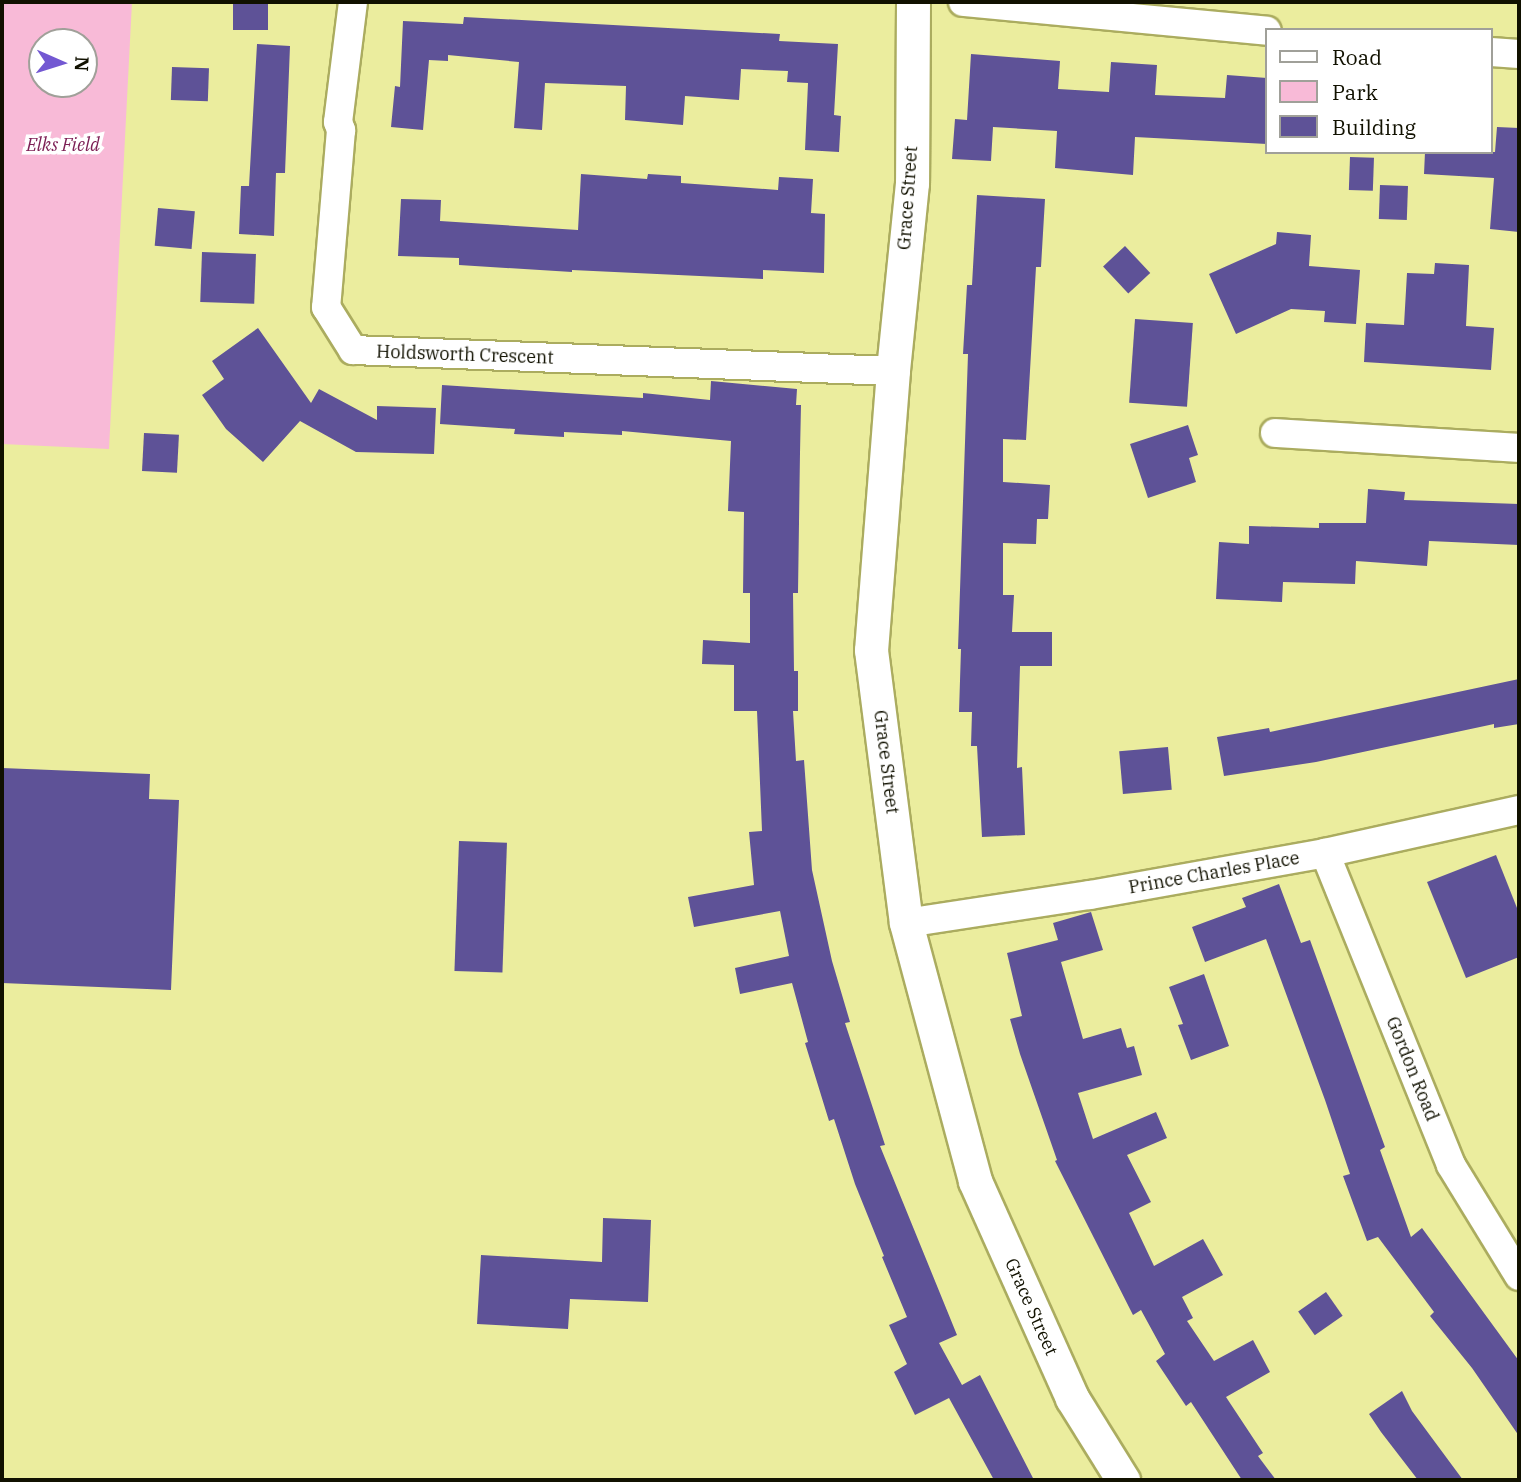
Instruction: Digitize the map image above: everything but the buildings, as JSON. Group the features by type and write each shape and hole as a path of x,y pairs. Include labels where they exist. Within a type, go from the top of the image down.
{"street":[{"name":"Holdsworth Crescent","path":"353,2 338,121 341,130 326,307 353,351 892,370"},
{"name":"Grace Street","path":"913,2 912,183 892,370 871,650 906,923 975,1181 1072,1398 1123,1480"},
{"path":"963,2 1266,31"},
{"path":"1493,52 1519,54"},
{"path":"1275,433 1519,448"},
{"name":"Prince Charles Place","path":"906,923 1090,895 1325,853 1519,810"},
{"name":"Gordon Road","path":"1325,853 1451,1165 1519,1276"}],"green space":[{"name":"Elks Field","path":"2,2 132,2 109,449 2,444"}]}
